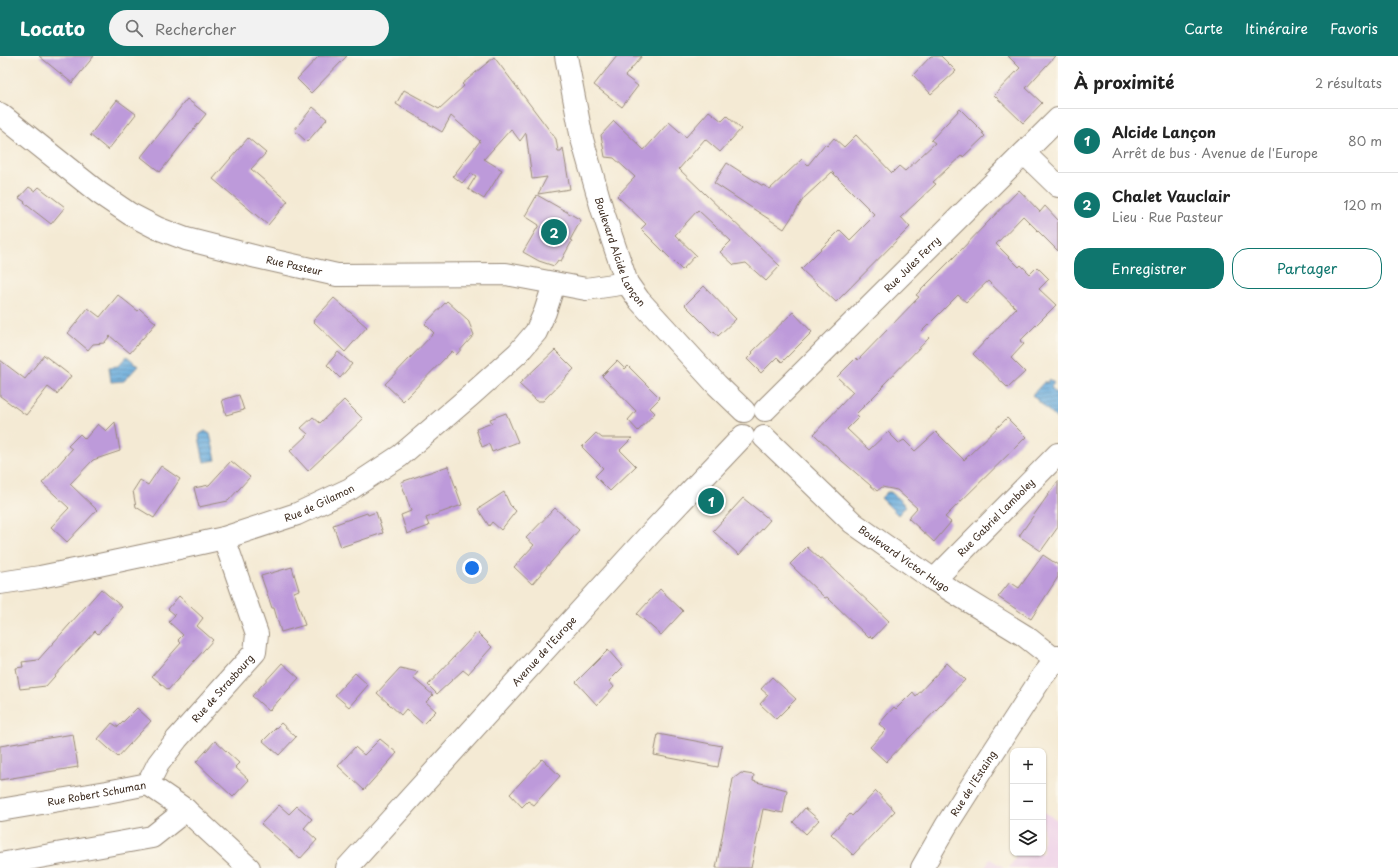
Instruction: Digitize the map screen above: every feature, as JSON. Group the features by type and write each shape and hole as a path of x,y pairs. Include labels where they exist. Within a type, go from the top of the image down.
{"street":[{"name":"Boulevard Alcide Lançon","path":"566,56 582,139 602,209 627,283 639,300 717,385 754,410"},
{"name":"Rue Pasteur","path":"0,114 99,193 130,214 157,228 186,239 257,258 337,275 506,274 586,289 627,283"},
{"name":"Rue Jules Ferry","path":"754,410 1058,119"},
{"path":"1024,153 1058,186"},
{"name":"Rue de Gilamon","path":"0,583 86,568 224,538 297,514 350,489 400,456 470,396 518,352 536,332 545,312 554,284"},
{"path":"754,410 771,418 772,424 768,434 754,436 740,431 738,420 754,410"},
{"name":"Boulevard Victor Hugo","path":"754,436 853,523 934,580 1025,636 1057,660"},
{"name":"Avenue de l'Europe","path":"347,868 651,533 754,436"},
{"name":"Rue Gabriel Lamboley","path":"934,580 1058,454"},
{"name":"Rue de Strasbourg","path":"148,784 158,764 177,739 255,652 257,634 224,538"},
{"name":"Rue de l'Estaing","path":"922,868 946,826 1042,677 1057,660"},
{"name":"Rue Robert Schuman","path":"0,810 148,784 186,810 249,868"},
{"path":"0,864 152,838 186,810"}],"shaded area":[{"path":"1046,814 1058,820 1058,868 1009,868 1016,856 1046,856"},
{"path":"990,859 1005,868 984,868"}],"water":[{"path":"127,356 138,366 124,381 111,382 109,367 118,366"},
{"path":"1050,379 1054,383 1051,387 1058,395 1058,420 1032,395 1045,381 1047,383"},
{"path":"205,431 210,434 216,460 204,462 199,437 200,434"},
{"path":"887,492 891,492 906,506 898,515 881,498"}],"building":[{"path":"39,56 94,56 72,83"},
{"path":"319,56 347,56 311,93 297,79"},
{"path":"617,56 642,56 625,76 638,86 622,107 594,85"},
{"path":"931,56 941,56 956,71 931,94 913,75"},
{"path":"1008,56 1055,56 1026,88 1042,103 1023,123 994,95 1020,68"},
{"path":"494,57 556,139 558,151 561,151 563,148 570,189 538,194 547,177 532,179 526,133 520,141 511,129 484,159 502,170 484,199 468,189 476,176 471,173 462,183 453,176 480,141 451,116 442,132 396,104 404,90 439,109 464,86 462,84"},
{"path":"187,99 206,114 160,172 141,157"},
{"path":"117,100 136,114 108,150 90,135"},
{"path":"313,107 327,119 307,142 294,130"},
{"path":"960,109 984,133 982,133 985,136 933,182 936,184 901,217 910,227 836,302 801,269 840,230 850,240 875,215 832,172 804,198 784,229 714,183 727,163 770,189 802,159 808,165 825,144 827,146 834,138 844,147 856,135 892,173 899,166 905,171 935,143 931,140"},
{"path":"709,111 722,121 727,116 741,129 720,152 705,139 679,169 780,266 766,281 746,263 734,265 720,252 731,241 698,210 675,235 696,255 682,270 641,229 646,224 617,196 635,177 614,158 605,157 601,135 614,121 644,150 669,122 686,137"},
{"path":"248,138 266,153 251,169 288,201 268,225 213,179"},
{"path":"29,187 35,191 39,187 65,207 51,224 19,198"},
{"path":"1019,190 1040,212 1045,206 1058,220 1058,251 1023,216 996,244 1019,267 1021,265 1030,274 1037,267 1049,279 1039,289 1056,305 1020,341 1024,344 1011,358 1025,372 1008,388 973,354 1016,308 988,281 966,302 958,295 922,331 929,338 856,414 859,417 847,429 869,450 888,432 899,443 904,440 915,451 936,432 964,460 1007,418 1026,437 945,517 951,522 934,542 908,518 917,508 897,490 882,487 877,491 842,461 814,434 853,392 837,377 856,358 858,360 919,297 916,295"},
{"path":"537,195 581,220 561,261 558,260 554,266 539,261 523,252 539,225 525,216"},
{"path":"704,286 736,319 718,336 714,331 713,333 685,305"},
{"path":"118,295 138,311 140,309 156,323 130,353 110,336 104,343 93,344 88,350 68,333 88,308 100,317"},
{"path":"334,298 367,327 345,352 313,321"},
{"path":"447,301 468,320 474,335 456,355 452,351 403,401 385,384 434,333 425,324"},
{"path":"793,312 812,332 782,362 777,357 761,373 747,359 753,353 752,352"},
{"path":"555,350 574,369 543,401 537,401 519,384"},
{"path":"338,352 352,364 340,378 327,365"},
{"path":"44,355 71,376 57,394 48,387 26,415 0,396 0,360 25,379"},
{"path":"617,361 625,369 628,366 660,398 650,408 655,413 638,431 628,420 636,411 602,376"},
{"path":"239,395 244,410 226,415 222,400"},
{"path":"344,400 363,419 308,471 290,451 308,434 301,428 313,417 320,423"},
{"path":"506,413 518,442 492,452 489,444 482,447 476,429 492,423 490,419"},
{"path":"115,422 120,451 93,460 70,484 97,510 67,542 51,527 69,508 42,483 72,449 68,446 80,434 85,439 98,424 106,431"},
{"path":"596,433 602,438 632,438 620,450 636,466 610,491 595,476 603,468 582,447"},
{"path":"231,461 250,477 228,501 199,507 194,488 209,485"},
{"path":"161,466 180,479 154,518 136,507 133,491 140,480 148,485"},
{"path":"448,466 462,505 426,518 429,526 407,534 401,515 411,511 401,482"},
{"path":"1058,481 1058,527 1041,551 1019,536"},
{"path":"504,492 510,505 516,511 501,530 492,522 489,526 478,509"},
{"path":"743,498 770,520 739,555 713,531"},
{"path":"555,508 579,530 532,584 514,567 534,545 526,538"},
{"path":"376,512 383,533 341,547 333,525 367,513 368,515"},
{"path":"807,547 820,559 822,558 889,621 873,638 871,636 869,638 827,597 825,598 790,564"},
{"path":"1043,555 1058,565 1058,577 1031,619 998,597 1010,582 1019,588"},
{"path":"292,567 299,590 294,592 305,625 281,632 274,608 272,608 261,576"},
{"path":"101,589 122,607 98,634 95,631 46,686 20,689 16,668 23,667 22,662 38,660"},
{"path":"660,589 683,611 661,635 637,614"},
{"path":"179,596 203,618 197,626 213,640 168,690 152,676 181,643 178,640 183,635 169,622 175,615 168,609"},
{"path":"477,632 492,647 468,674 463,670 437,694 428,685"},
{"path":"608,650 623,667 609,681 614,687 597,705 576,682"},
{"path":"282,663 299,678 269,711 252,696"},
{"path":"947,663 965,680 886,762 870,747 886,730 879,724 894,707 896,709 913,692 916,696"},
{"path":"400,668 418,672 413,678 433,695 426,702 436,711 423,724 406,709 401,715 377,693"},
{"path":"355,673 368,685 349,707 335,695"},
{"path":"772,677 796,699 776,719 760,704 768,695 761,689"},
{"path":"137,708 151,721 118,757 98,739 112,723 118,727"},
{"path":"281,723 296,737 279,755 263,741"},
{"path":"73,734 78,767 0,780 0,746"},
{"path":"658,734 722,746 718,767 654,755"},
{"path":"380,739 397,753 364,790 338,766 355,747 364,755"},
{"path":"215,741 239,763 235,767 249,780 233,797 196,762"},
{"path":"542,759 560,776 534,805 528,801 522,807 510,794"},
{"path":"741,773 754,775 753,781 787,790 783,813 763,809 751,868 716,868 733,779"},
{"path":"876,791 895,811 853,855 831,834 850,814 852,816"},
{"path":"279,805 289,814 297,806 312,819 304,828 317,840 300,859 261,824"},
{"path":"805,808 819,820 806,834 793,822"}],"place":[{"name":"Chalet Vauclair","path":"554,232"},
{"name":"Alcide Lançon","path":"711,501"}]}
